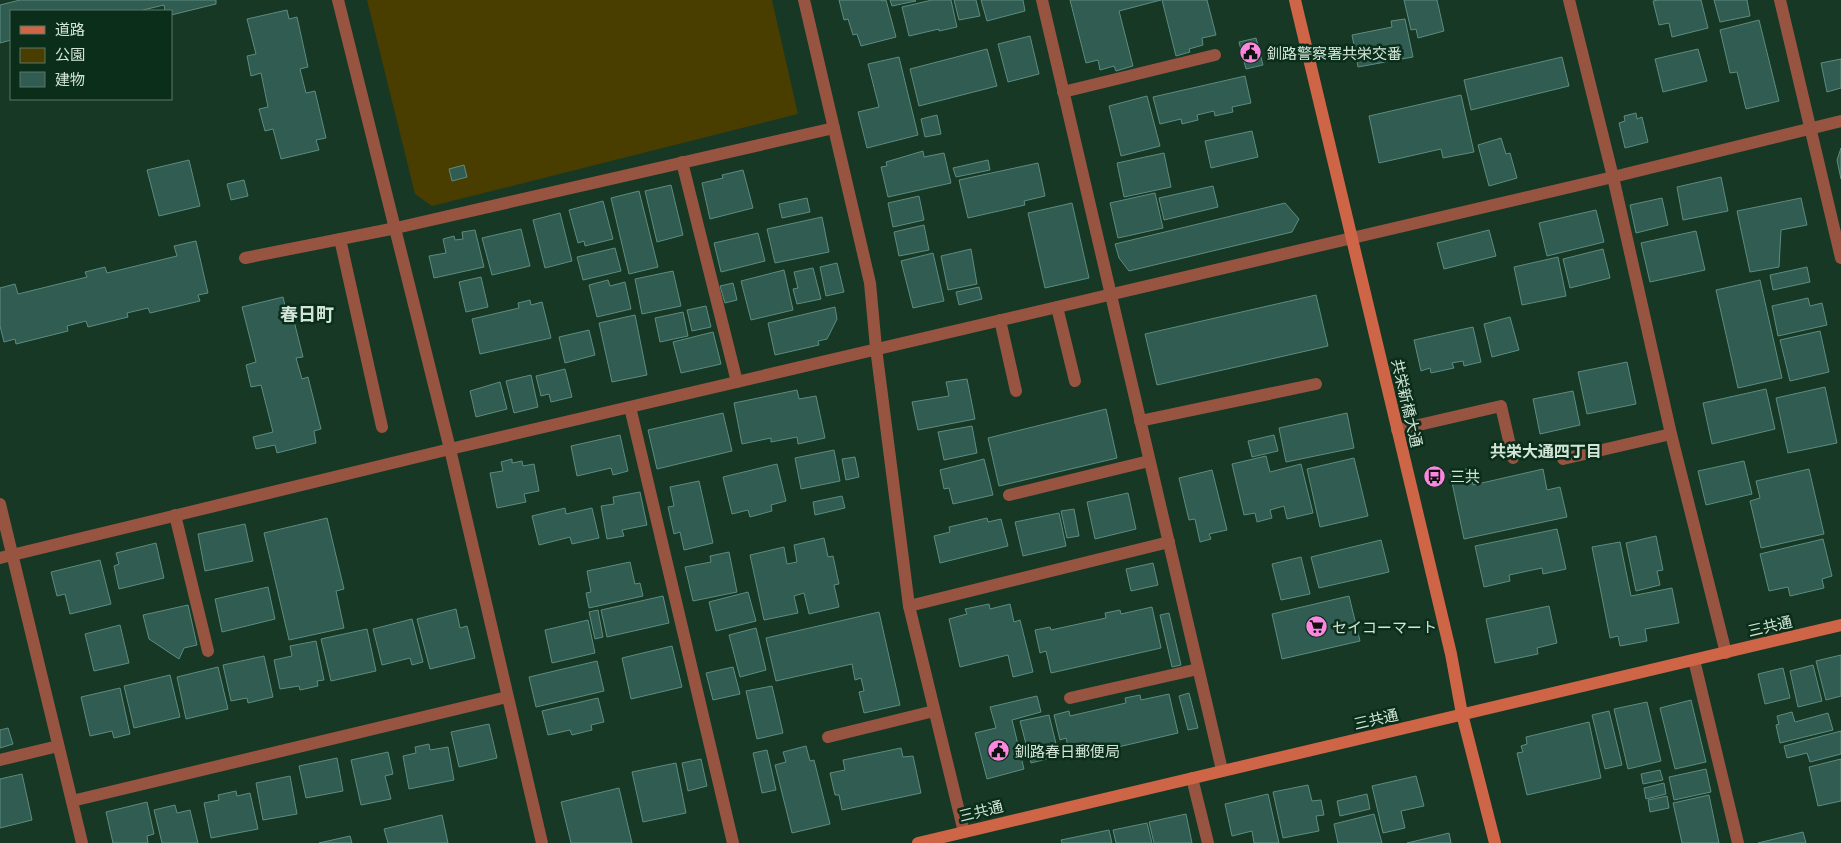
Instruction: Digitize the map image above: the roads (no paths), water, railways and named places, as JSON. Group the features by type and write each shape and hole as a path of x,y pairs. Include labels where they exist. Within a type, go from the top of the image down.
{"street":[{"path":"338,0 450,449 542,843"},
{"path":"804,0 870,283 876,348 909,606 964,832"},
{"path":"1042,0 1222,770"},
{"name":"共栄新橋大通","path":"1295,0 1448,644 1462,714 1495,843"},
{"path":"1569,0 1613,177 1671,434 1726,653"},
{"path":"1780,0 1841,258"},
{"path":"1063,92 1215,55"},
{"path":"6,556 876,348 1613,177 1841,121"},
{"path":"245,258 396,228 834,128"},
{"path":"682,162 737,382"},
{"path":"340,238 382,427"},
{"path":"1057,307 1075,381"},
{"path":"1000,320 1016,391"},
{"path":"1140,421 1316,384"},
{"path":"1397,430 1501,406 1513,458"},
{"path":"630,407 733,843"},
{"path":"1563,459 1671,434"},
{"path":"1008,495 1149,461"},
{"path":"0,504 6,556 58,746 82,843"},
{"path":"175,516 208,651"},
{"path":"909,606 1169,542"},
{"name":"三共通","path":"918,843 1841,625"},
{"path":"1694,660 1738,843"},
{"path":"1070,698 1198,669"},
{"path":"72,801 507,697"},
{"path":"828,737 934,711"},
{"path":"0,760 58,746"},
{"path":"1192,778 1208,843"}],"place":[{"name":"釧路警察署共栄交番","path":"1251,53"},
{"name":"三共","path":"1434,476"},
{"name":"セイコーマート","path":"1316,627"},
{"name":"釧路春日郵便局","path":"999,751"}],"district":[{"name":"春日町","path":"307,314"},
{"name":"共栄大通四丁目","path":"1546,451"}]}
